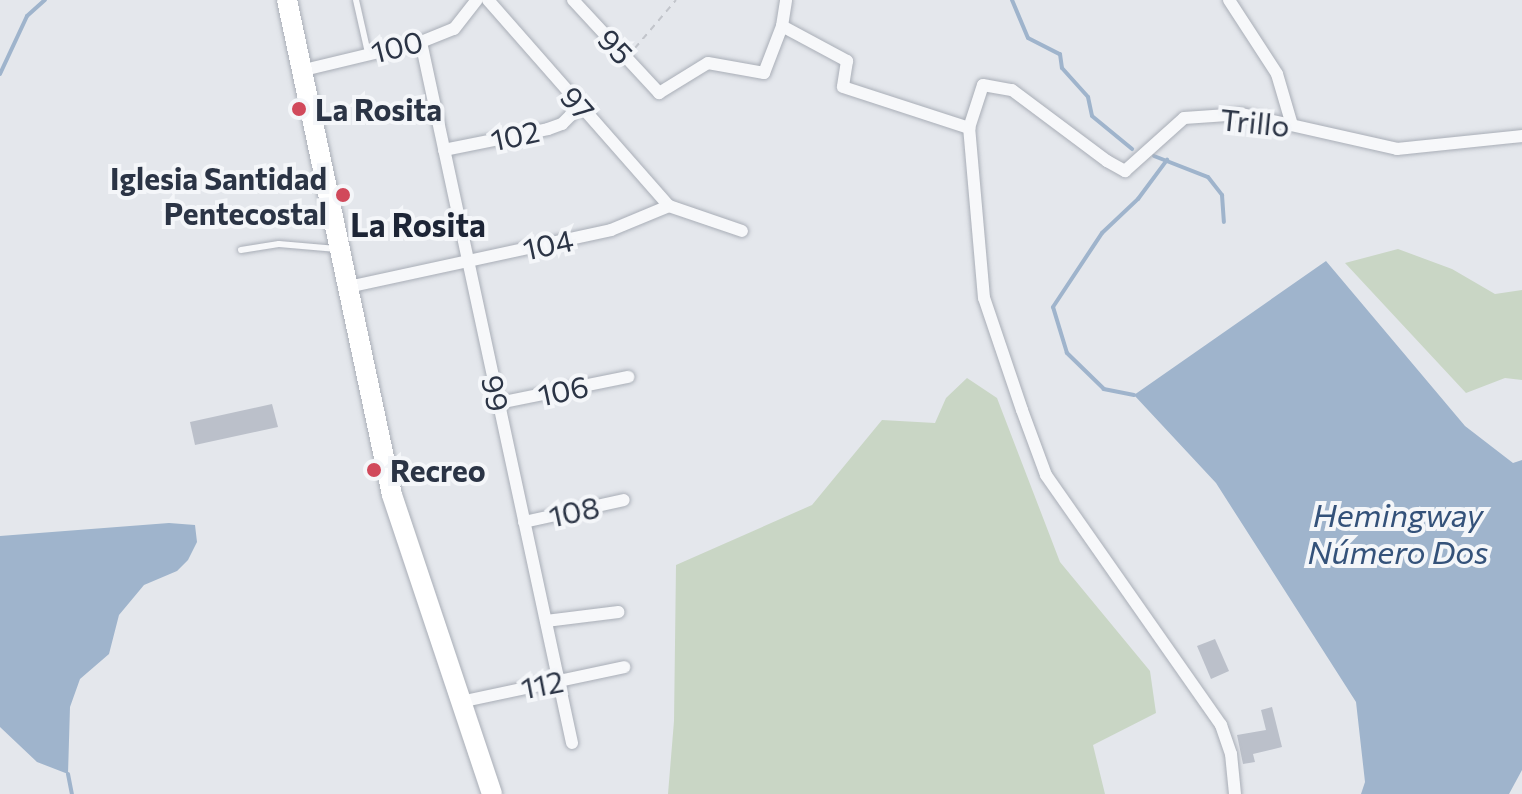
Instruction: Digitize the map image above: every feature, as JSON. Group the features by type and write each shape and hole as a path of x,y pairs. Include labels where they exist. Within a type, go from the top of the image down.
{"main road":[{"path":"287,0 392,495 492,794"}],"street":[{"name":"100","path":"304,70 421,42 454,29 477,0"},
{"name":"97","path":"488,0 669,206"},
{"name":"95","path":"573,0 659,93 708,63 764,73 782,26"},
{"path":"786,0 782,26 847,61 843,87 969,128 984,298 1046,475 1221,725 1231,754 1235,794"},
{"path":"1229,0 1277,74 1292,125"},
{"name":"99","path":"421,42 572,743"},
{"name":"Trillo","path":"969,128 983,85 1012,90 1125,171 1184,118 1242,114 1397,149 1522,136"},
{"name":"102","path":"444,150 548,129 562,124 580,106"},
{"path":"669,206 742,231"},
{"name":"104","path":"348,287 611,230 669,206"},
{"name":"106","path":"499,403 628,377"},
{"name":"108","path":"524,522 624,500"},
{"path":"546,621 618,612"},
{"name":"112","path":"460,702 624,667"}],"lane":[{"path":"356,0 368,53"},
{"path":"241,250 279,244 340,250"}],"path":[{"path":"627,58 676,0"}],"green space":[{"path":"1398,249 1452,269 1495,294 1522,290 1522,380 1505,378 1466,393 1345,263"},
{"path":"967,378 997,398 1060,562 1150,671 1156,713 1093,745 1105,794 668,794 674,721 676,565 812,505 882,420 935,423 946,398"}],"water":[{"name":"Hemingway Número Dos","path":"1326,261 1465,426 1513,463 1522,460 1522,770 1509,794 1361,794 1365,782 1356,702 1216,483 1134,395"},
{"path":"169,523 195,525 197,542 188,560 177,571 144,585 119,615 109,654 80,679 70,707 68,774 37,762 0,727 0,536"}],"building":[{"path":"272,404 278,427 195,445 190,422"},
{"path":"1215,639 1229,671 1211,679 1197,646"},
{"path":"1272,707 1282,747 1253,754 1255,762 1243,764 1237,735 1266,730 1261,710"}],"waterway":[{"path":"0,74 27,16 45,0"},
{"path":"1012,0 1028,38 1060,54 1062,68 1088,97 1092,116 1132,149"},
{"path":"1154,156 1208,177 1222,195 1224,222"},
{"path":"1134,395 1104,389 1067,353 1053,307 1102,233 1138,199 1167,160"},
{"path":"68,774 72,794"}],"place":[{"name":"La Rosita","path":"299,109"},
{"name":"Iglesia Santidad Pentecostal","path":"343,195"},
{"name":"Recreo","path":"374,470"}],"district":[{"name":"La Rosita","path":"418,224"}]}
